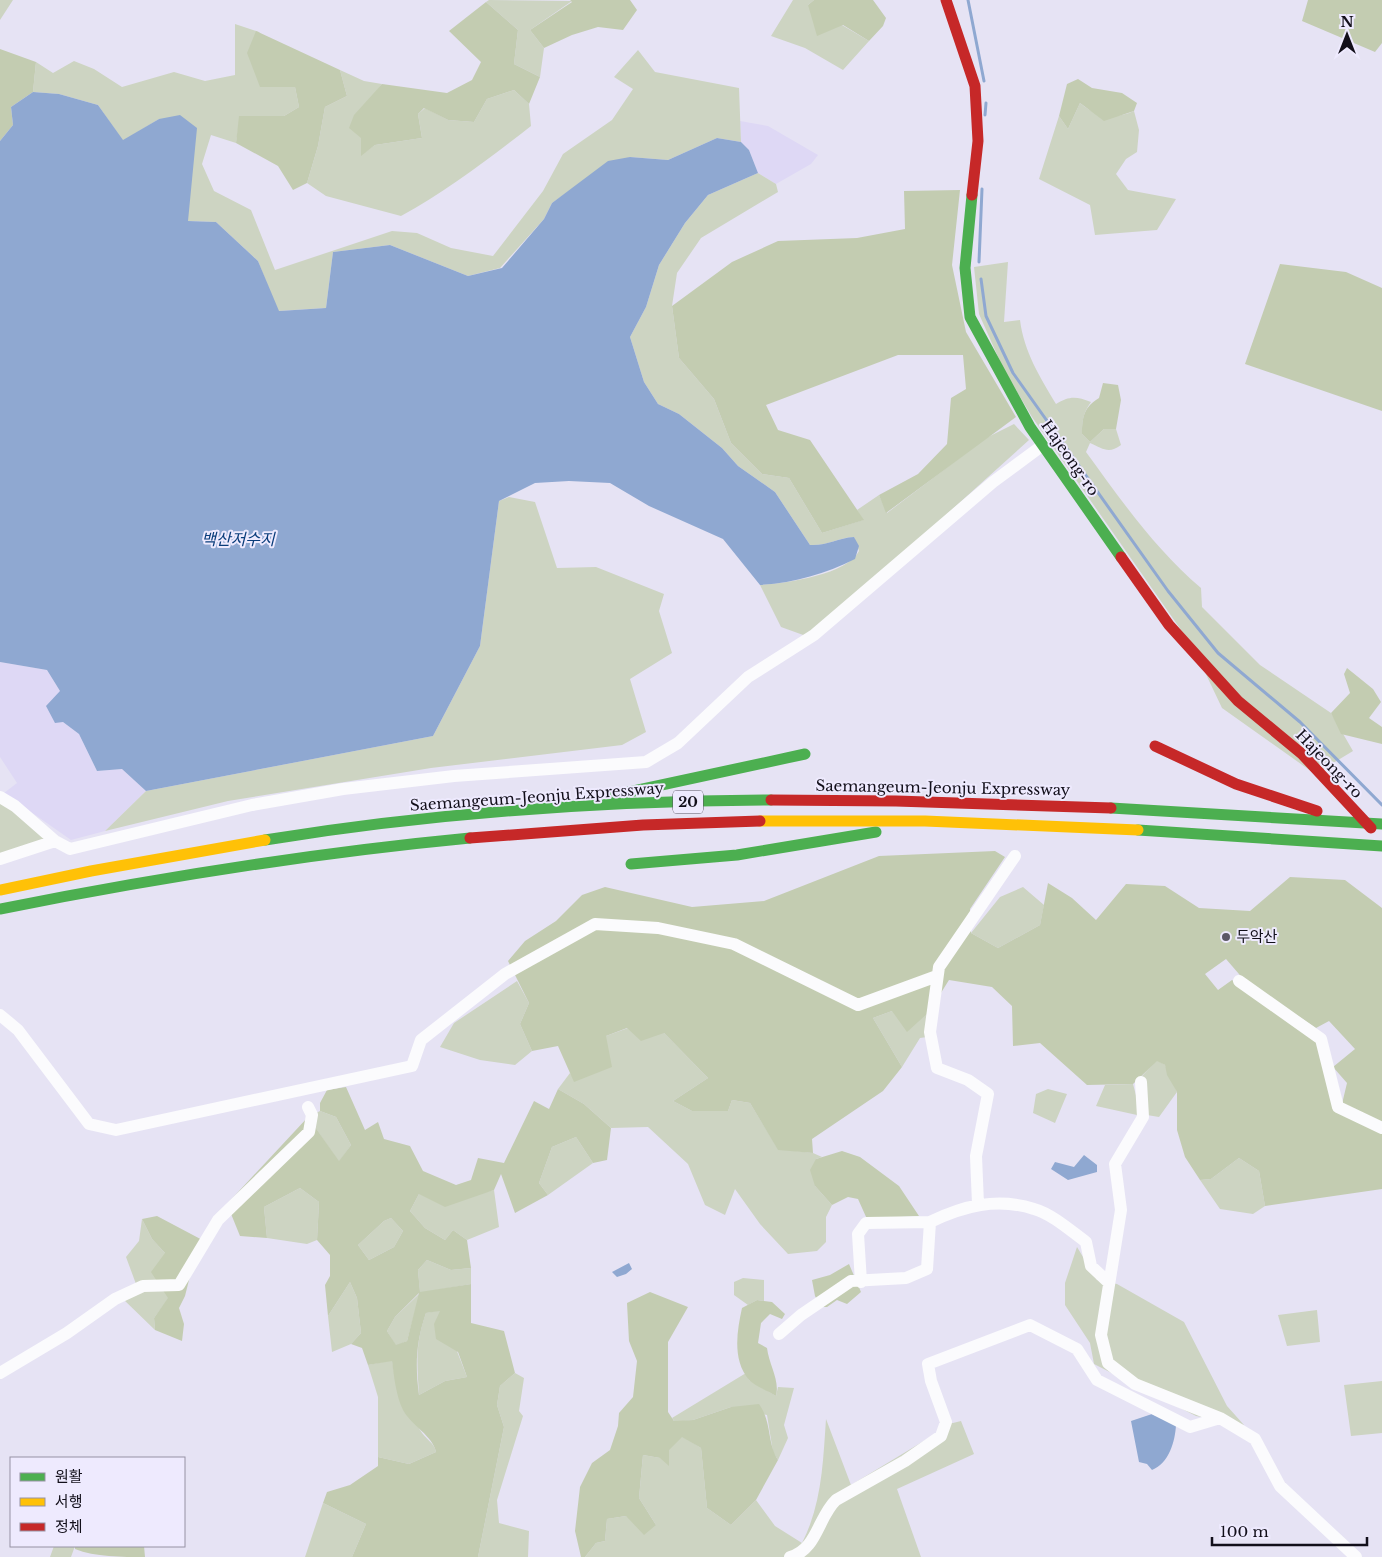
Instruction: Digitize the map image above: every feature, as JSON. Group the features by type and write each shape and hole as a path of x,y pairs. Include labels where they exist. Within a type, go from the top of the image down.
{"main road":[{"name":"Hajeong-ro","path":"946,0 975,86 978,141 966,268 970,317 1030,426 1169,625 1238,701 1302,754 1382,840"},
{"path":"1155,746 1236,784 1354,822"},
{"path":"538,810 805,754"},
{"name":"Saemangeum-Jeonju Expressway","path":"0,890 147,859 287,836 376,824 538,810 731,800 944,800 1236,813 1382,824"},
{"name":"20","path":"0,909 108,887 274,859 348,850 525,833 773,821 861,820 999,824 1382,846"},
{"path":"632,864 737,855 872,832 999,824"}],"street":[{"path":"0,797 15,806 55,841 70,849 252,805 344,789 454,776 646,762 678,743 748,677 814,635 992,482 1043,445"},
{"path":"0,859 55,841"},
{"path":"978,1204 976,1156 988,1094 968,1080 937,1068 930,1032 939,967 1015,856"},
{"path":"0,1015 18,1030 89,1124 116,1130 412,1066 421,1040 497,980 595,924 658,928 734,944 858,1004 937,976"},
{"path":"1239,981 1321,1039 1338,1107 1382,1128"},
{"path":"1141,1082 1143,1117 1114,1164 1120,1210 1101,1335 1108,1363 1135,1384 1220,1418 1255,1439 1280,1486 1356,1557"},
{"path":"0,1373 67,1333 115,1299 143,1286 179,1286 218,1220 309,1132 312,1115 308,1107"},
{"path":"861,1282 858,1234 866,1224 930,1222 952,1211 978,1204 1006,1203 1036,1209 1086,1242 1091,1266 1108,1282"},
{"path":"780,1334 801,1315 851,1281 861,1282 906,1278 927,1270 930,1222"},
{"path":"790,1557 808,1546 817,1532 827,1509 836,1500 905,1461 941,1436 946,1422 931,1381 928,1364 1030,1325 1077,1349 1097,1380 1190,1427 1220,1418"}],"shaded area":[{"path":"740,121 768,126 818,155 811,164 776,184 758,173 749,150 741,142"},
{"path":"0,662 47,670 60,691 63,722 79,734 97,771 122,769 146,791 105,831 71,840 4,793 17,783 0,757"}],"green space":[{"path":"0,0 13,0 0,20"},
{"path":"489,0 572,1 530,30 544,48 540,77 514,64 518,30 486,2"},
{"path":"570,0 630,0 637,10 623,30 598,27 572,35 544,48 530,30 572,2"},
{"path":"793,0 814,0 808,5 869,41 843,70 805,48 771,36"},
{"path":"814,0 873,0 886,18 883,26 869,41 843,25 817,36 808,5"},
{"path":"1308,0 1382,0 1382,43 1375,52 1302,21"},
{"path":"486,2 518,30 514,64 540,77 529,104 514,90 487,99 474,122 448,120 424,108 418,114 422,138 375,145 361,156 361,138 349,128 354,115 382,84 447,93 472,80 481,62 449,31"},
{"path":"235,24 259,32 295,87 299,107 284,116 240,116 236,143 211,135 202,164 214,191 251,210 275,270 392,231 417,233 451,248 493,256 543,191 563,154 612,120 633,89 614,77 638,50 655,72 739,88 741,142 717,138 668,160 630,157 576,186 552,203 544,219 500,268 468,276 390,245 333,252 326,308 278,311 258,261 216,222 188,221 159,119 123,141 98,105 59,94 33,92 36,62 53,73 74,61 94,69 122,87 174,72 205,81 235,75"},
{"path":"256,31 340,70 347,96 325,107 318,146 307,183 293,190 278,166 236,143 239,116 284,116 299,107 295,87 260,87 247,53"},
{"path":"0,49 36,62 33,92 11,107 13,125 0,141"},
{"path":"340,70 364,81 382,84 370,100 362,138 361,155 375,145 422,138 418,114 425,108 448,120 474,122 487,99 514,90 529,104 531,126 452,185 401,216 326,196 307,183 318,146 325,107 347,96"},
{"path":"1078,79 1092,88 1122,93 1137,103 1134,111 1104,121 1080,103 1068,129 1059,116 1067,84"},
{"path":"1080,103 1092,111 1106,116 1119,116 1134,111 1139,130 1137,152 1126,159 1116,174 1128,190 1176,199 1157,230 1095,235 1090,205 1039,179 1059,116 1068,129"},
{"path":"758,173 776,184 778,192 701,238 677,273 672,306 679,358 714,399 731,443 762,474 789,478 822,533 863,520 857,510 879,495 887,513 986,438 1014,424 1029,440 895,561 806,636 781,627 760,585 800,580 829,572 842,566 859,551 854,537 810,545 775,492 738,466 722,448 679,414 658,404 644,382 630,337 646,307 659,265 685,223 708,195"},
{"path":"960,190 952,265 966,332 1016,417 886,513 879,495 918,474 947,444 951,398 966,389 963,355 898,355 766,405 778,430 810,440 864,520 822,533 789,478 762,474 731,443 714,399 679,358 672,306 732,262 778,241 857,238 905,229 904,191"},
{"path":"1008,262 1004,322 1020,320 1029,354 1056,404 1065,399 1073,398 1091,402 1085,414 1082,429 1082,434 1090,442 1104,429 1116,429 1121,445 1109,450 1090,443 1086,452 1154,540 1184,573 1201,588 1202,607 1260,665 1331,713 1353,751 1315,774 1222,708 1193,647 1032,417 1003,368 979,314 974,267"},
{"path":"1280,264 1346,272 1382,288 1382,411 1245,364"},
{"path":"1103,383 1118,385 1121,400 1116,429 1104,429 1090,442 1082,434 1083,418 1090,405 1099,398"},
{"path":"509,497 535,502 557,568 596,567 664,594 659,611 672,653 630,679 646,732 622,745 431,768 228,801 105,831 146,791 433,736 480,646 499,501"},
{"path":"1347,668 1373,689 1381,702 1369,718 1382,727 1382,744 1341,734 1331,713 1350,693 1344,674"},
{"path":"0,803 10,807 48,841 0,854"},
{"path":"995,851 1005,857 970,909 971,933 998,948 1040,925 1048,883 1072,898 1096,920 1126,884 1165,886 1199,908 1250,911 1290,877 1345,880 1382,908 1382,1124 1342,1104 1347,1083 1333,1067 1355,1049 1329,1021 1316,1028 1245,981 1226,959 1205,974 1218,990 1232,980 1317,1041 1333,1109 1382,1133 1382,1189 1265,1206 1259,1171 1239,1158 1211,1179 1200,1180 1185,1157 1177,1130 1177,1092 1167,1075 1165,1065 1157,1061 1133,1084 1087,1085 1040,1043 1013,1046 1012,1006 992,987 949,980 929,1012 907,1032 892,1011 873,1018 902,1067 883,1091 812,1139 813,1153 778,1150 750,1103 732,1100 728,1111 692,1111 673,1101 708,1078 664,1033 641,1041 627,1028 606,1036 612,1067 574,1082 558,1046 532,1051 520,1024 529,1003 508,961 525,941 556,921 582,895 605,887 692,907 764,901 879,856"},
{"path":"1023,887 1044,905 1040,925 998,948 971,933 1000,897"},
{"path":"517,981 529,1003 520,1024 532,1051 515,1065 480,1060 440,1047 454,1023"},
{"path":"892,1011 929,1012 927,1037 920,1038 902,1067 873,1018"},
{"path":"628,1028 664,1033 708,1078 673,1101 692,1111 728,1111 732,1100 750,1103 778,1149 813,1153 822,1157 816,1159 815,1186 832,1205 826,1217 826,1242 817,1251 788,1254 760,1224 735,1189 725,1215 705,1205 688,1164 648,1127 611,1128 584,1104 558,1089 570,1073 575,1081 606,1036"},
{"path":"1157,1060 1165,1065 1177,1092 1159,1117 1147,1115 1147,1093 1142,1076"},
{"path":"1133,1084 1137,1099 1137,1115 1096,1106 1105,1085"},
{"path":"346,1087 365,1130 378,1122 384,1139 410,1146 423,1171 456,1185 471,1180 478,1158 504,1163 534,1101 549,1109 558,1089 584,1104 611,1128 607,1160 593,1163 576,1137 552,1147 539,1183 548,1195 515,1213 501,1174 494,1190 445,1207 419,1194 410,1211 425,1228 445,1240 453,1230 467,1240 471,1268 451,1270 427,1260 418,1270 420,1292 471,1284 471,1323 504,1331 515,1373 500,1386 497,1405 504,1427 478,1557 352,1557 366,1524 323,1503 327,1492 350,1485 378,1466 378,1457 409,1464 436,1452 431,1441 403,1410 397,1392 392,1361 368,1365 362,1348 351,1344 361,1333 357,1298 350,1282 328,1316 325,1285 330,1276 330,1255 317,1240 319,1202 300,1188 264,1207 267,1238 240,1236 227,1204 308,1117 339,1161 351,1145 336,1117 320,1111 320,1103 327,1090","holes":["391,1218 403,1231 394,1247 369,1260 358,1245 384,1221","419,1293 407,1341 396,1345 387,1331 395,1317","440,1311 434,1324 436,1339 458,1352 467,1377 445,1381 419,1395 417,1354 426,1313"]},
{"path":"1048,1089 1067,1094 1055,1123 1033,1113 1036,1094"},
{"path":"320,1111 336,1117 351,1145 339,1162 308,1117"},
{"path":"576,1137 593,1163 548,1195 539,1183 552,1147"},
{"path":"842,1151 860,1157 899,1186 919,1216 867,1219 858,1199 848,1197 832,1205 815,1186 810,1170 816,1159"},
{"path":"1239,1158 1259,1171 1265,1206 1253,1214 1220,1209 1200,1180 1211,1179"},
{"path":"300,1188 319,1202 317,1240 307,1244 267,1238 264,1207"},
{"path":"494,1190 499,1227 467,1240 453,1230 445,1240 425,1228 410,1211 419,1194 471,1196"},
{"path":"157,1216 208,1243 190,1276 185,1296 179,1308 184,1324 182,1341 155,1330 154,1318 168,1298 151,1272 165,1253 152,1239 142,1219"},
{"path":"391,1218 403,1231 394,1247 369,1260 358,1245 384,1221"},
{"path":"142,1219 152,1239 165,1253 169,1298 154,1318 155,1330 123,1299 136,1284 126,1257 139,1241"},
{"path":"1077,1247 1097,1280 1117,1284 1184,1322 1227,1406 1244,1425 1196,1416 1094,1364 1090,1343 1065,1305 1065,1283"},
{"path":"427,1260 451,1270 471,1268 471,1284 420,1293 418,1270"},
{"path":"849,1264 861,1292 847,1304 837,1300 827,1307 821,1307 815,1296 812,1280 830,1275"},
{"path":"743,1278 764,1280 764,1301 757,1300 748,1305 734,1295 734,1282"},
{"path":"350,1282 357,1298 361,1333 351,1344 332,1352 328,1316"},
{"path":"650,1292 688,1307 668,1342 668,1412 674,1421 693,1420 731,1407 759,1404 766,1418 772,1447 778,1460 756,1500 731,1525 707,1508 701,1448 682,1437 669,1450 669,1466 660,1458 643,1455 639,1498 656,1525 644,1535 626,1516 607,1519 605,1541 596,1543 585,1557 581,1557 575,1531 580,1487 592,1463 610,1450 618,1426 619,1413 633,1397 637,1361 629,1341 627,1303"},
{"path":"420,1293 407,1341 396,1346 387,1331 395,1317"},
{"path":"757,1300 772,1302 785,1314 782,1319 770,1314 761,1323 758,1343 767,1348 777,1384 776,1396 749,1380 740,1364 738,1354 737,1345 742,1308"},
{"path":"441,1310 467,1377 445,1381 419,1395 418,1354 422,1324 426,1313"},
{"path":"1317,1310 1320,1342 1287,1346 1278,1315"},
{"path":"392,1360 396,1379 406,1405 420,1430 436,1452 409,1464 378,1457 378,1397 368,1365"},
{"path":"515,1373 524,1378 519,1411 523,1416 497,1500 499,1523 529,1531 528,1557 478,1557 504,1427 497,1405 500,1386"},
{"path":"746,1373 749,1380 776,1396 778,1387 794,1388 784,1425 788,1438 778,1460 773,1452 767,1415 731,1407 693,1420 675,1422 672,1418"},
{"path":"1382,1381 1382,1433 1351,1436 1344,1385"},
{"path":"826,1419 851,1485 937,1433 942,1422 953,1423 961,1421 974,1454 897,1489 921,1557 585,1557 596,1543 605,1541 607,1519 626,1516 656,1525 639,1498 643,1455 660,1458 682,1436 701,1448 707,1508 731,1525 756,1500 775,1526 802,1543 809,1528 818,1498"},
{"path":"323,1503 366,1524 352,1557 305,1557"},
{"path":"54,1547 75,1547 71,1557 50,1557"},
{"path":"75,1547 144,1547 145,1557 100,1555 75,1549"}],"water":[{"name":"백산저수지","path":"33,92 59,94 98,105 123,140 159,119 180,115 197,128 188,221 216,222 258,261 279,311 326,308 333,252 390,245 468,276 502,268 544,219 552,203 608,161 630,157 668,160 717,138 741,142 749,150 758,173 708,195 685,223 659,265 646,307 630,337 644,382 658,404 679,414 722,448 738,466 775,492 810,545 854,537 859,546 855,559 809,577 760,585 723,539 649,506 610,483 569,481 535,483 499,501 480,646 433,736 146,791 122,769 97,771 79,734 63,722 55,723 46,706 60,691 47,670 0,662 0,141 13,125 11,107"},
{"path":"1084,1155 1097,1165 1097,1172 1068,1180 1051,1169 1055,1162 1074,1167"},
{"path":"629,1263 632,1269 626,1274 617,1277 612,1272"},
{"path":"1152,1414 1176,1425 1174,1438 1167,1457 1158,1467 1152,1470 1147,1464 1139,1462 1131,1421"}],"waterway":[{"path":"968,0 984,81"},
{"path":"985,115 986,103"},
{"path":"979,262 982,189"},
{"path":"981,279 986,316 1013,373 1168,591 1218,653 1300,722 1382,805"}],"traffic: fast":[{"path":"972,195 965,268 970,317 1030,427 1121,557"},
{"path":"615,795 805,754"},
{"path":"265,840 391,822 517,810 644,803 771,800"},
{"path":"1111,808 1382,824"},
{"path":"1138,830 1382,846"},
{"path":"631,864 737,855 876,832"},
{"path":"0,909 234,867 470,838"}],"traffic: slow":[{"path":"760,821 925,821 1138,830"},
{"path":"0,890 91,871 265,840"}],"traffic: jam":[{"path":"946,0 975,86 978,141 972,195"},
{"path":"1121,557 1169,625 1238,701 1302,754 1371,828"},
{"path":"1155,746 1236,784 1317,811"},
{"path":"771,800 896,801 1111,808"},
{"path":"470,838 643,825 760,821"}],"place":[{"name":"두악산","path":"1226,937"}]}
